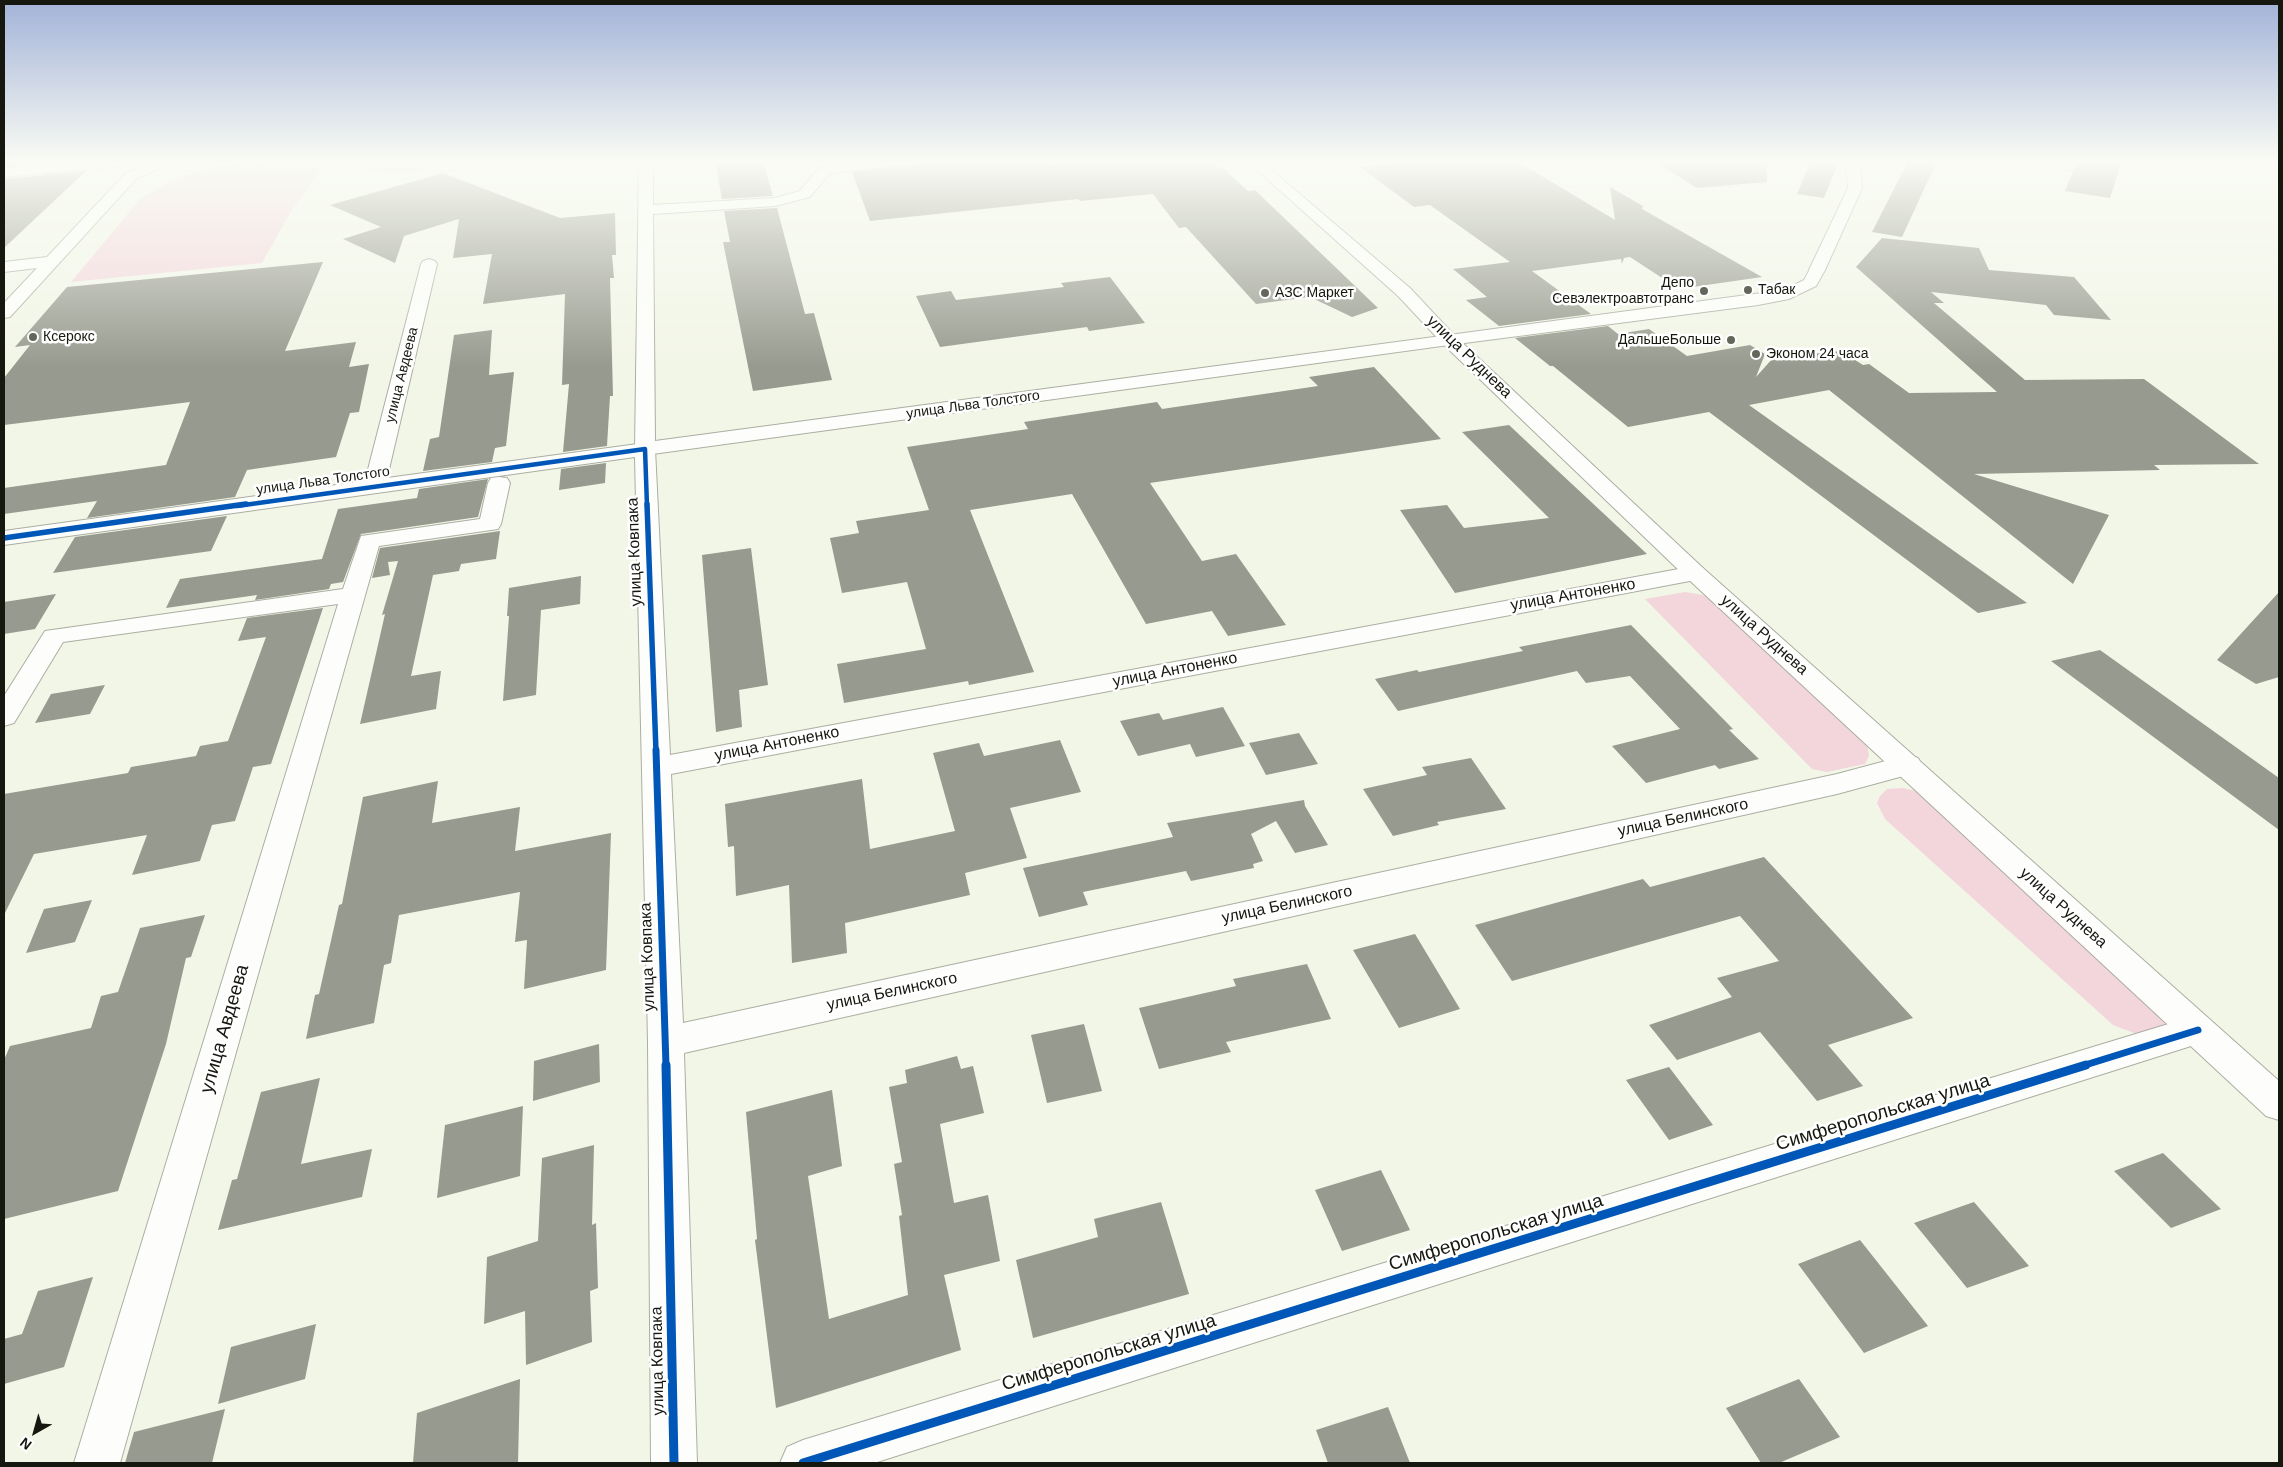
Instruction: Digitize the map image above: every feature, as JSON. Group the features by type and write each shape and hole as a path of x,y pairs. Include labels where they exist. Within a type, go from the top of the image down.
{"street":[{"path":"4,313 49,262 74,229"},
{"name":"улица Ковпака","path":"646,229 645,449 654,767 666,1042 674,1463"},
{"name":"улица Руднева","path":"1332,229 1404,292 1449,340 1695,573 2279,1104"},
{"name":"улица Льва Толстого","path":"4,538 645,449 1758,300 1790,294 1810,283 1836,229"},
{"path":"4,267 49,262"},
{"name":"улица Авдеева","path":"374,487 429,264"},
{"name":"улица Авдеева","path":"97,1463 369,541 490,524 499,483"},
{"name":"улица Антоненко","path":"654,767 1695,573"},
{"path":"4,717 54,636 354,595"},
{"name":"улица Белинского","path":"666,1042 1837,784 1908,766"},
{"name":"Симферопольская улица","path":"803,1463 2198,1030"}],"shaded area":[{"path":"115,229 281,229 262,263 71,282"},
{"path":"1685,592 1718,600 1867,744 1869,756 1865,764 1827,772 1812,769 1645,599"},
{"path":"1903,788 1921,792 2164,1012 2165,1028 2147,1038 2113,1025 1885,819 1877,803 1880,796 1887,789"}],"building":[{"path":"4,229 24,229 4,248"},
{"path":"373,229 425,229 404,236 395,263 343,239"},
{"path":"457,229 615,229 616,255 612,255 614,278 610,278 613,396 610,396 607,446 563,452 569,384 562,385 565,294 483,304 492,254 453,258"},
{"path":"728,229 783,229 805,314 814,313 832,380 753,391 723,242 730,242"},
{"path":"1188,229 1296,229 1378,308 1352,317 1310,297 1256,304"},
{"path":"1464,229 1678,229 1762,277 1679,289 1630,257 1624,258 1622,264 1621,259 1532,271 1591,314 1499,326 1466,300 1487,297 1453,269 1510,262"},
{"path":"1873,229 1905,229 1902,237 1872,232"},
{"path":"1882,238 1979,248 1989,270 2074,277 2111,320 2054,315 2046,305 1931,292 1944,303 1934,303 2025,380 2144,379 2259,464 2154,465 2160,470 1974,474 2109,515 2073,584 1829,390 1749,405 2027,603 1978,613 1709,412 1628,427 1553,366 1550,366 1515,338 1608,326 1618,334 1649,329 1687,356 1750,345 1765,354 1756,377 1773,358 1841,351 1863,365 1869,364 1909,393 1997,392 1856,267"},
{"path":"323,262 285,351 356,342 349,367 369,364 359,412 350,413 336,457 247,470 235,497 87,518 97,501 4,514 4,488 166,465 190,402 4,425 4,378 30,345 15,347 67,287"},
{"path":"1110,277 1145,323 1089,331 1087,327 940,347 916,296 951,291 956,300 1064,287 1061,283"},
{"path":"492,330 489,375 514,372 506,446 495,448 492,462 423,471 430,439 439,437 454,335"},
{"path":"1374,367 1441,439 1150,483 1202,561 1236,554 1286,625 1228,636 1212,611 1146,624 1072,494 970,510 1034,672 969,685 968,681 844,703 837,664 926,649 907,582 842,593 830,538 859,533 856,521 929,510 907,447 1028,429 1024,422 1157,402 1162,409 1318,386 1309,377"},
{"path":"1509,425 1647,554 1455,593 1400,510 1447,505 1464,528 1549,518 1462,432"},
{"path":"606,463 605,483 559,490 561,469"},
{"path":"488,479 478,517 361,534 343,582 331,584 329,589 255,600 257,595 166,608 180,579 322,559 338,509 417,498 419,489"},
{"path":"227,516 211,551 53,573 75,537"},
{"path":"500,531 496,559 461,564 459,571 433,575 411,676 441,671 436,709 360,724 385,614 382,615 398,561 388,562 390,575 372,578 380,548"},
{"path":"751,548 768,685 739,690 742,727 716,732 702,555"},
{"path":"581,576 580,604 541,610 536,695 503,701 509,588"},
{"path":"2279,592 2279,677 2256,684 2217,660"},
{"path":"56,594 35,629 4,634 4,602"},
{"path":"323,608 271,764 253,767 235,821 212,825 200,861 132,875 147,835 34,854 4,915 4,794 128,773 131,767 196,756 200,746 228,741 266,637 238,641 247,618"},
{"path":"1631,625 1733,729 1729,730 1759,759 1719,769 1715,765 1646,783 1612,746 1680,729 1630,676 1586,683 1577,671 1398,711 1375,679 1523,651 1519,647"},
{"path":"2100,650 2279,778 2279,830 2051,661"},
{"path":"105,685 90,714 35,723 51,694"},
{"path":"1223,707 1245,746 1196,757 1190,744 1138,756 1120,721 1159,713 1163,720"},
{"path":"1299,733 1318,764 1266,775 1249,743"},
{"path":"1060,740 1081,792 1010,808 1027,858 965,873 970,895 845,923 847,953 792,963 789,885 736,896 734,846 728,847 725,804 862,779 870,849 955,831 933,753 979,743 984,756"},
{"path":"1471,758 1506,809 1437,822 1439,825 1393,836 1363,789 1427,775 1422,767"},
{"path":"438,781 432,823 520,807 515,851 611,833 606,970 524,989 527,940 515,942 520,892 399,915 391,963 384,965 374,1023 306,1039 315,995 319,994 339,905 342,904 363,797"},
{"path":"1304,800 1305,806 1328,845 1295,853 1276,821 1251,834 1263,861 1253,864 1254,868 1191,881 1186,871 1083,892 1088,905 1039,917 1023,868 1173,837 1167,823"},
{"path":"1764,857 1913,1018 1828,1045 1863,1086 1817,1101 1760,1032 1677,1060 1649,1025 1732,997 1717,978 1779,961 1740,916 1512,981 1475,925 1643,879 1650,887"},
{"path":"92,900 75,942 26,953 44,909"},
{"path":"205,915 191,957 186,958 166,1044 118,1191 4,1219 4,1060 10,1046 91,1028 101,996 118,992 140,928"},
{"path":"1415,934 1460,1009 1399,1028 1353,950"},
{"path":"1307,964 1331,1019 1226,1042 1231,1052 1159,1069 1139,1008 1236,986 1233,979"},
{"path":"1084,1024 1102,1091 1047,1103 1031,1035"},
{"path":"599,1044 600,1082 533,1101 534,1061"},
{"path":"957,1056 961,1069 973,1066 984,1113 940,1124 954,1203 988,1195 1000,1261 944,1275 961,1350 776,1408 755,1240 757,1239 746,1112 832,1090 842,1166 808,1176 829,1319 908,1295 899,1216 902,1215 894,1164 902,1162 889,1087 907,1083 905,1070"},
{"path":"1669,1067 1713,1125 1669,1140 1626,1080"},
{"path":"320,1078 301,1164 372,1149 362,1197 218,1230 232,1180 237,1179 261,1092"},
{"path":"523,1106 520,1176 437,1198 445,1125"},
{"path":"594,1145 592,1225 596,1223 598,1288 590,1291 592,1342 526,1365 525,1311 484,1324 487,1257 538,1241 542,1158"},
{"path":"2163,1153 2221,1209 2171,1228 2114,1171"},
{"path":"1381,1170 1410,1230 1342,1251 1315,1190"},
{"path":"1161,1202 1189,1294 1033,1338 1016,1260 1098,1237 1094,1219"},
{"path":"1974,1202 2029,1266 1967,1288 1914,1223"},
{"path":"1860,1240 1928,1326 1864,1353 1798,1264"},
{"path":"93,1277 64,1367 4,1384 4,1339 22,1334 38,1291"},
{"path":"316,1324 305,1379 218,1404 231,1347"},
{"path":"520,1379 518,1463 413,1463 417,1413"},
{"path":"1799,1379 1840,1437 1779,1463 1761,1463 1726,1408"},
{"path":"1388,1407 1410,1463 1328,1463 1316,1430"},
{"path":"225,1409 212,1463 125,1463 134,1432"}],"cycle path":[{"path":"4,538 645,449 666,1042 674,1463"},
{"path":"803,1463 2198,1030"}],"place":[{"name":"Табак","path":"1748,290"},
{"name":"Депо Севэлектроавтотранс","path":"1704,291"},
{"name":"АЗС Маркет","path":"1265,293"},
{"name":"Ксерокс","path":"33,337"},
{"name":"ДальшеБольше","path":"1731,340"},
{"name":"Эконом 24 часа","path":"1756,354"}]}
